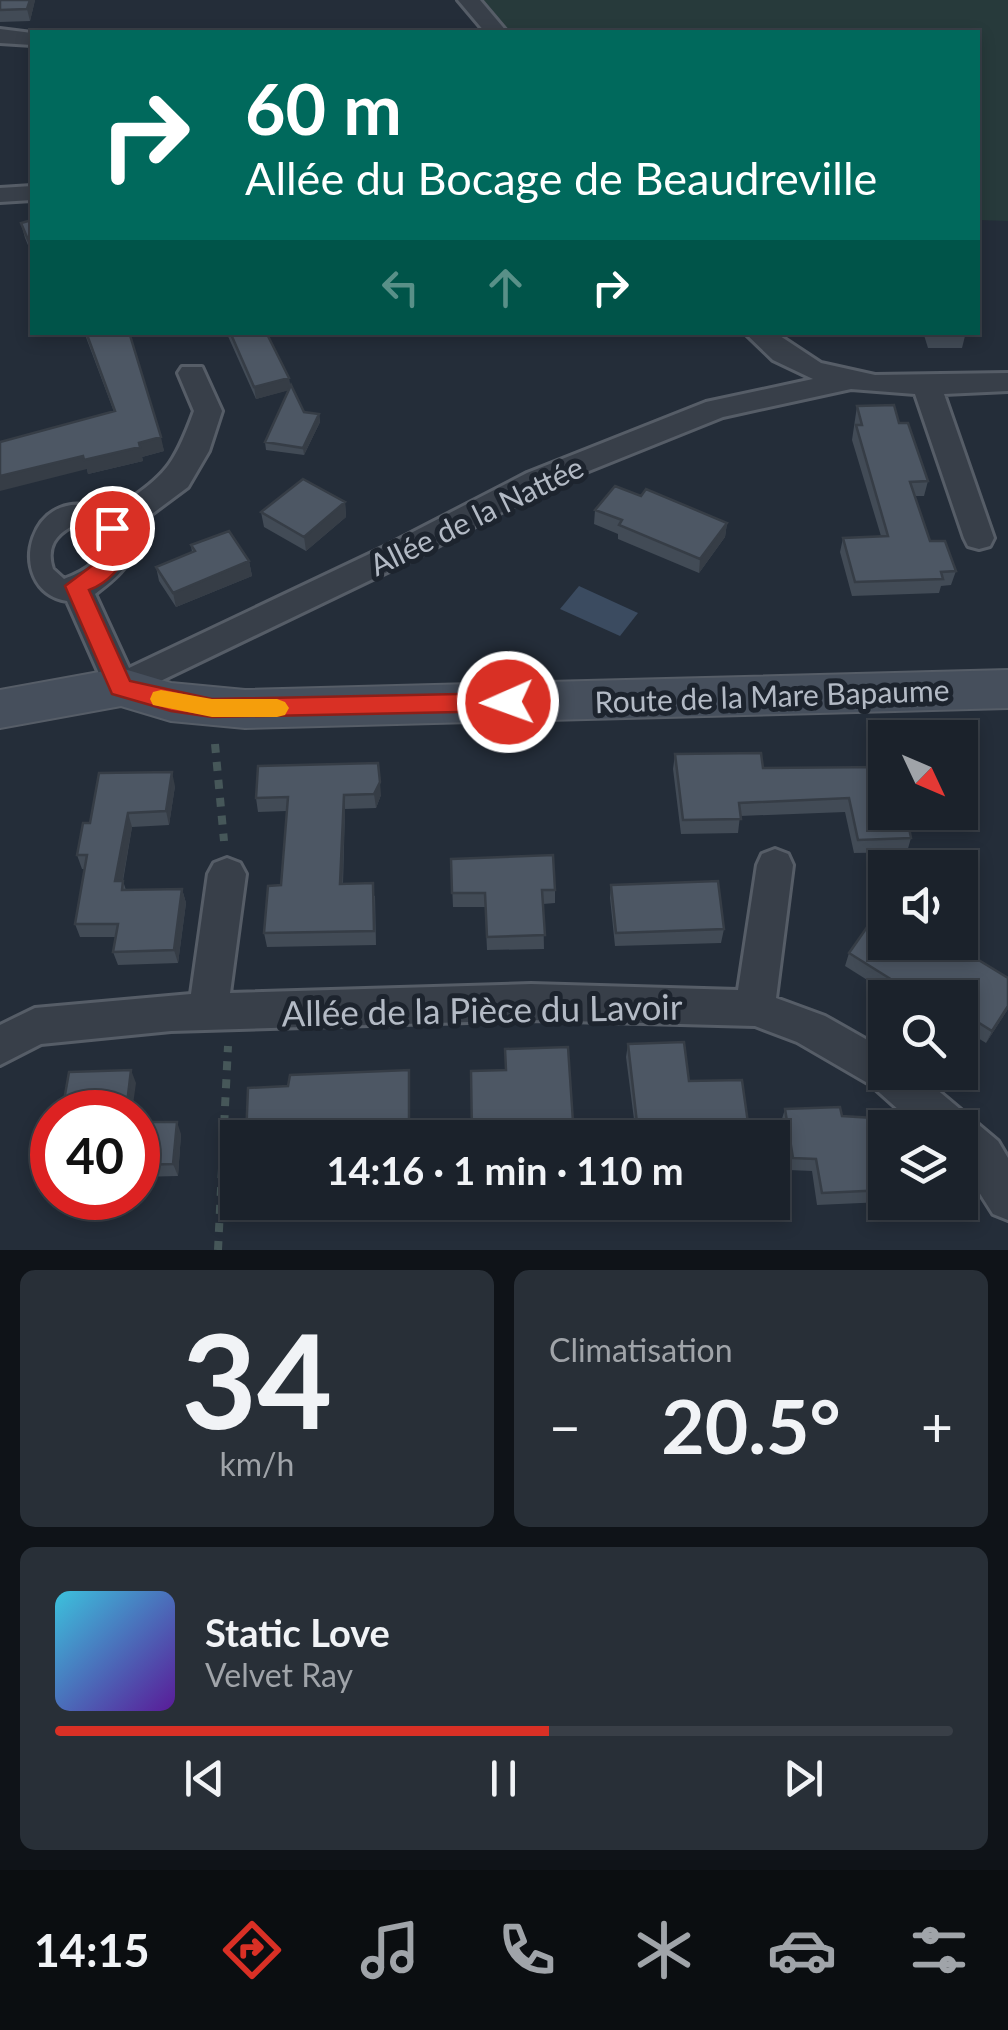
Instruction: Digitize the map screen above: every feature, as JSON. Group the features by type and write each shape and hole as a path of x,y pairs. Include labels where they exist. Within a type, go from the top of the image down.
{"street":[{"path":"468,0 494,30"},
{"path":"0,36 30,39"},
{"path":"0,195 30,193"},
{"name":"Allée de la Nattée","path":"760,335 775,351 804,367 846,381"},
{"path":"112,528 177,480 194,452 208,412 192,374"},
{"name":"Allée de la Nattée","path":"121,687 395,555 538,480 716,410 846,381 1008,382"},
{"path":"926,384 979,538"},
{"path":"69,514 86,514 112,528 118,549 114,560 92,580 76,586 39,588 24,582 14,572 7,546 35,524 69,514"},
{"path":"76,586 121,687"},
{"name":"Route de la Mare Bapaume","path":"0,709 121,687 171,702 245,709 1008,689"},
{"path":"755,1008 775,865"},
{"path":"219,1013 227,874"},
{"name":"Allée de la Pièce du Lavoir","path":"0,1046 34,1026 172,1012 531,1002 755,1008 811,1029 868,1062"},
{"name":"Allée de la Pièce du Lavoir","path":"906,1090 930,1110"},
{"path":"984,1143 1008,1199"}],"path":[{"path":"227,874 214,727 234,724 245,709"},
{"path":"218,1250 219,1013"}],"shaded area":[{"path":"469,0 1008,0 1008,221 980,220 980,30 494,30"}],"water":[{"path":"579,586 638,613 620,636 560,609"}],"building":[{"path":"0,0 30,0 27,9 0,10"},
{"path":"30,221 30,244 21,223"},
{"path":"87,335 130,335 161,437 139,443 140,447 0,476 0,442 115,411"},
{"path":"231,335 268,335 289,378 254,387"},
{"path":"291,385 304,412 319,414 303,448 265,442"},
{"path":"894,405 899,423 908,423 928,481 910,482 930,541 945,541 956,571 941,572 943,579 855,582 843,538 888,536 856,425 862,425 857,406"},
{"path":"303,479 345,502 304,537 261,512"},
{"path":"615,486 641,496 646,489 727,523 700,559 619,525 622,520 595,510"},
{"path":"229,531 249,561 173,593 156,567 195,551 191,545"},
{"path":"761,753 763,768 868,767 868,830 909,830 911,838 858,840 849,798 739,803 741,819 683,820 675,754"},
{"path":"378,763 380,782 374,794 344,795 340,884 373,883 374,931 264,933 268,886 281,885 288,797 256,798 258,766"},
{"path":"172,772 166,811 128,813 115,881 123,881 122,890 182,889 174,950 113,952 118,924 75,924 87,855 77,855 83,823 90,823 99,773"},
{"path":"553,855 555,890 542,890 545,935 487,937 485,893 452,893 451,859"},
{"path":"718,881 724,929 616,933 611,885"},
{"path":"868,926 868,960 978,960 1008,978 1008,1006 992,1031 978,1022 978,980 892,980 849,953"},
{"path":"684,1042 689,1081 742,1080 748,1120 637,1120 628,1044"},
{"path":"568,1047 573,1120 472,1120 471,1071 506,1070 505,1049"},
{"path":"131,1070 129,1090 66,1090 69,1072"},
{"path":"409,1070 409,1120 247,1120 248,1088 288,1086 290,1075"},
{"path":"840,1107 842,1116 868,1118 868,1191 822,1193 816,1159 793,1158 790,1120 785,1109"},
{"path":"160,1122 177,1122 173,1164 160,1164"}],"slow traffic":[{"path":"161,699 212,708 277,708"}],"route":[{"path":"112,528 118,538 114,560 92,580 76,586 121,687 171,702 212,708 508,702"}]}
